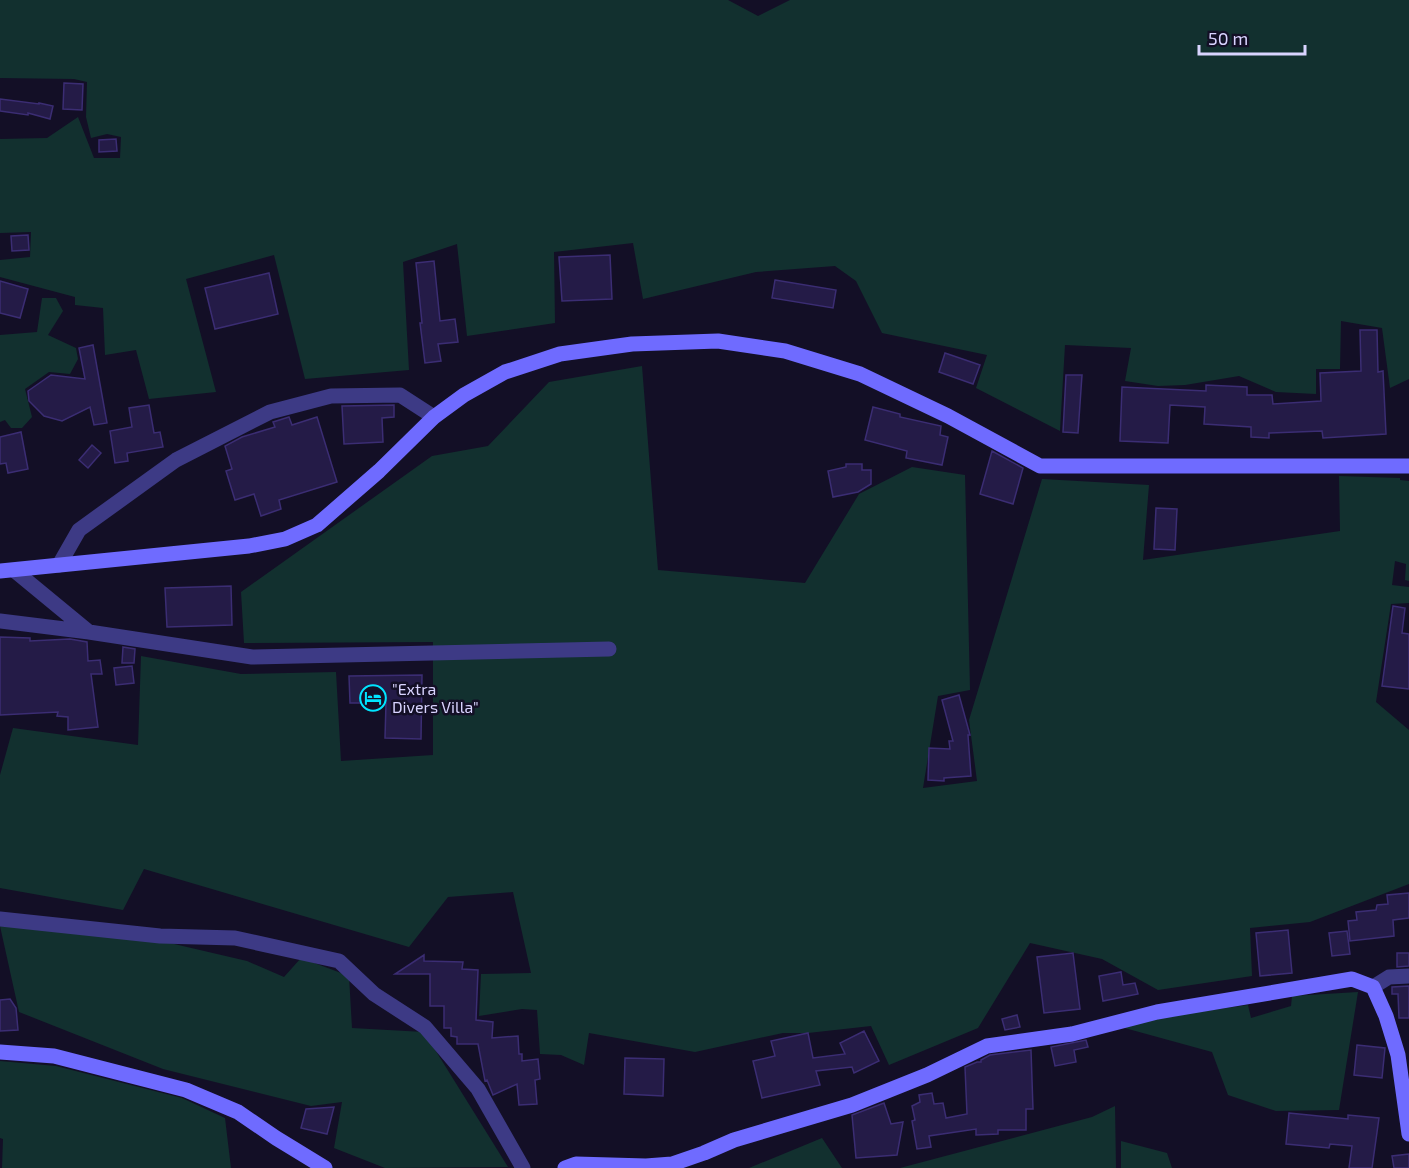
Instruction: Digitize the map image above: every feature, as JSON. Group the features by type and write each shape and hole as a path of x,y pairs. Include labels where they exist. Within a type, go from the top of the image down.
{"main road":[{"path":"7,571 249,546 285,539 317,525 379,471 434,417 464,395 505,372 560,354 632,344 718,341 785,351 860,374 948,416 1040,466 1409,466"},
{"path":"565,1168 576,1164 674,1166 734,1140 852,1105 927,1075 987,1046 1072,1034 1157,1012 1352,980 1373,987 1386,1016 1398,1055 1409,1134"},
{"path":"0,1052 54,1056 186,1090 238,1112 325,1168"}],"street":[{"path":"59,565 79,530 176,460 270,412 331,396 400,395 434,417"},
{"path":"7,571 89,632"},
{"path":"0,621 252,657 609,649"},
{"path":"0,919 160,936 236,938 339,961 374,994 425,1027 478,1089 523,1168"},
{"path":"1373,987 1389,977 1409,976"}],"green space":[{"path":"0,0 728,0 758,16 790,0 1409,0 1409,379 1390,388 1382,328 1341,321 1340,369 1316,369 1316,394 1276,392 1239,376 1185,385 1158,386 1125,381 1131,348 1065,345 1060,431 976,388 987,355 882,333 856,281 835,266 756,272 643,299 633,243 554,252 555,323 467,336 457,244 403,262 409,370 305,379 274,255 186,279 216,392 149,399 136,350 105,355 103,308 75,305 75,297 0,277 0,260 30,257 31,232 0,233 0,139 47,138 78,117 94,158 120,158 121,137 107,134 91,138 86,117 87,82 74,79 0,78"},
{"path":"42,298 56,298 63,311 48,335 76,348 78,359 70,374 49,372 25,389 32,417 22,428 11,428 5,420 0,422 0,335 37,332"},
{"path":"642,366 658,570 805,583 859,494 912,467 965,475 970,690 938,696 923,788 977,781 969,720 1042,479 1149,485 1143,560 1340,531 1339,476 1400,478 1400,480 1409,481 1409,581 1405,580 1406,564 1395,561 1392,585 1409,587 1409,603 1391,604 1376,702 1409,730 1409,884 1310,922 1250,928 1252,976 1158,990 1102,959 1030,943 978,1028 889,1065 871,1026 808,1033 783,1033 695,1052 589,1033 584,1065 561,1055 540,1054 537,1010 522,1009 479,1016 481,974 531,973 513,892 448,897 409,947 144,869 123,910 0,888 0,775 13,728 138,745 141,656 241,674 336,672 341,761 433,755 433,642 244,643 241,592 432,456 488,446 549,382"},
{"path":"0,926 127,933 247,961 284,977 301,958 349,976 352,1028 424,1032 508,1167 385,1168 334,1148 342,1102 311,1106 163,1069 19,1012"},
{"path":"1358,992 1339,1110 1276,1111 1228,1095 1212,1052 1110,1024 1248,1005 1251,1018 1291,1006 1292,996"},
{"path":"0,1061 56,1066 182,1098 225,1118 231,1168 2,1168"},
{"path":"1115,1106 1116,1168 900,1168 1092,1117"},
{"path":"822,1138 842,1168 749,1168"},
{"path":"1121,1141 1167,1153 1172,1168 1121,1168"}],"building":[{"path":"64,83 83,84 82,110 63,109"},
{"path":"0,99 53,106 50,119 28,113 28,115 0,111"},
{"path":"116,139 117,151 99,152 99,140"},
{"path":"28,235 29,250 12,251 11,236"},
{"path":"610,255 612,299 562,301 559,257"},
{"path":"434,261 440,321 455,319 458,342 438,344 441,361 425,363 416,263"},
{"path":"269,273 278,314 215,329 205,288"},
{"path":"775,280 836,290 833,308 772,298"},
{"path":"0,281 28,289 20,318 0,313"},
{"path":"1360,330 1377,330 1378,372 1383,371 1386,434 1323,438 1322,431 1269,433 1269,438 1251,437 1251,427 1204,424 1205,407 1170,405 1168,443 1120,441 1122,387 1206,391 1206,385 1247,387 1247,395 1272,395 1273,404 1321,401 1320,373 1361,371"},
{"path":"93,345 107,423 94,425 90,407 62,421 44,416 29,401 28,391 51,375 85,379 79,348"},
{"path":"945,353 980,365 973,384 939,372"},
{"path":"1066,375 1082,375 1078,433 1063,432"},
{"path":"149,405 154,433 160,432 163,447 127,453 128,461 115,463 110,431 132,427 129,408"},
{"path":"394,405 394,417 382,418 383,442 344,444 342,406"},
{"path":"873,407 900,414 900,417 941,426 940,435 948,437 942,465 906,458 907,451 865,440"},
{"path":"289,417 292,425 317,417 337,482 279,500 281,509 261,516 254,494 235,500 226,471 232,469 225,446 242,437 275,427 273,422"},
{"path":"21,432 28,469 8,473 6,463 0,464 0,437"},
{"path":"92,445 101,453 88,468 79,460"},
{"path":"992,451 1023,468 1013,504 980,494"},
{"path":"846,464 862,464 862,470 871,470 871,484 858,492 833,497 828,471 846,467"},
{"path":"1156,508 1177,509 1175,550 1154,549"},
{"path":"231,586 232,625 167,627 165,588"},
{"path":"1393,606 1405,608 1402,633 1409,634 1409,689 1382,686"},
{"path":"0,637 30,638 30,641 70,639 87,642 88,661 100,660 102,674 91,674 98,727 68,730 68,717 57,716 58,712 0,715"},
{"path":"123,647 135,649 134,663 122,663"},
{"path":"132,666 134,683 116,685 114,668"},
{"path":"422,675 421,739 385,738 386,703 350,703 349,676"},
{"path":"959,695 970,735 968,735 971,776 944,778 944,781 928,780 929,748 950,749 949,741 953,741 942,700"},
{"path":"1409,893 1409,918 1393,920 1394,936 1350,941 1348,921 1357,920 1356,912 1376,910 1377,905 1388,904 1387,895"},
{"path":"1288,930 1292,973 1260,976 1256,933"},
{"path":"1347,931 1350,954 1332,956 1329,933"},
{"path":"1073,953 1080,1009 1044,1013 1037,957"},
{"path":"1397,953 1409,953 1409,966 1397,967"},
{"path":"424,955 424,961 463,962 462,969 478,970 476,1020 493,1022 492,1038 518,1036 519,1054 522,1054 522,1061 538,1059 540,1079 535,1080 537,1104 519,1105 517,1084 493,1095 487,1080 485,1081 478,1044 457,1044 457,1037 451,1036 451,1028 444,1028 444,1006 430,1006 430,974 395,974"},
{"path":"1121,972 1123,985 1135,983 1138,994 1103,1001 1099,976"},
{"path":"1409,986 1409,1018 1399,1018 1398,994 1392,994 1392,987"},
{"path":"10,999 16,1008 18,1030 0,1031 0,1000"},
{"path":"1017,1015 1020,1027 1005,1030 1002,1019"},
{"path":"864,1031 879,1061 854,1073 852,1067 816,1071 820,1085 762,1098 753,1061 775,1056 771,1041 808,1033 813,1058 845,1054 840,1043"},
{"path":"1086,1040 1088,1047 1074,1050 1076,1062 1055,1066 1051,1047"},
{"path":"1357,1045 1385,1048 1382,1078 1354,1075"},
{"path":"1031,1050 1033,1109 1026,1109 1026,1130 998,1130 998,1134 976,1135 976,1129 929,1136 931,1147 917,1149 912,1106 920,1102 919,1095 932,1093 934,1104 943,1103 946,1118 967,1114 965,1067 981,1062 990,1055"},
{"path":"625,1058 664,1059 663,1096 624,1094"},
{"path":"884,1103 891,1124 903,1122 897,1155 856,1158 852,1115"},
{"path":"334,1107 327,1134 301,1128 306,1109"},
{"path":"1289,1113 1348,1119 1348,1115 1379,1118 1372,1168 1349,1168 1352,1146 1330,1144 1329,1148 1286,1144"},
{"path":"1409,1154 1409,1168 1394,1168 1392,1156"}],"place":[{"name":"\"Extra Divers Villa\"","path":"373,698"}]}
